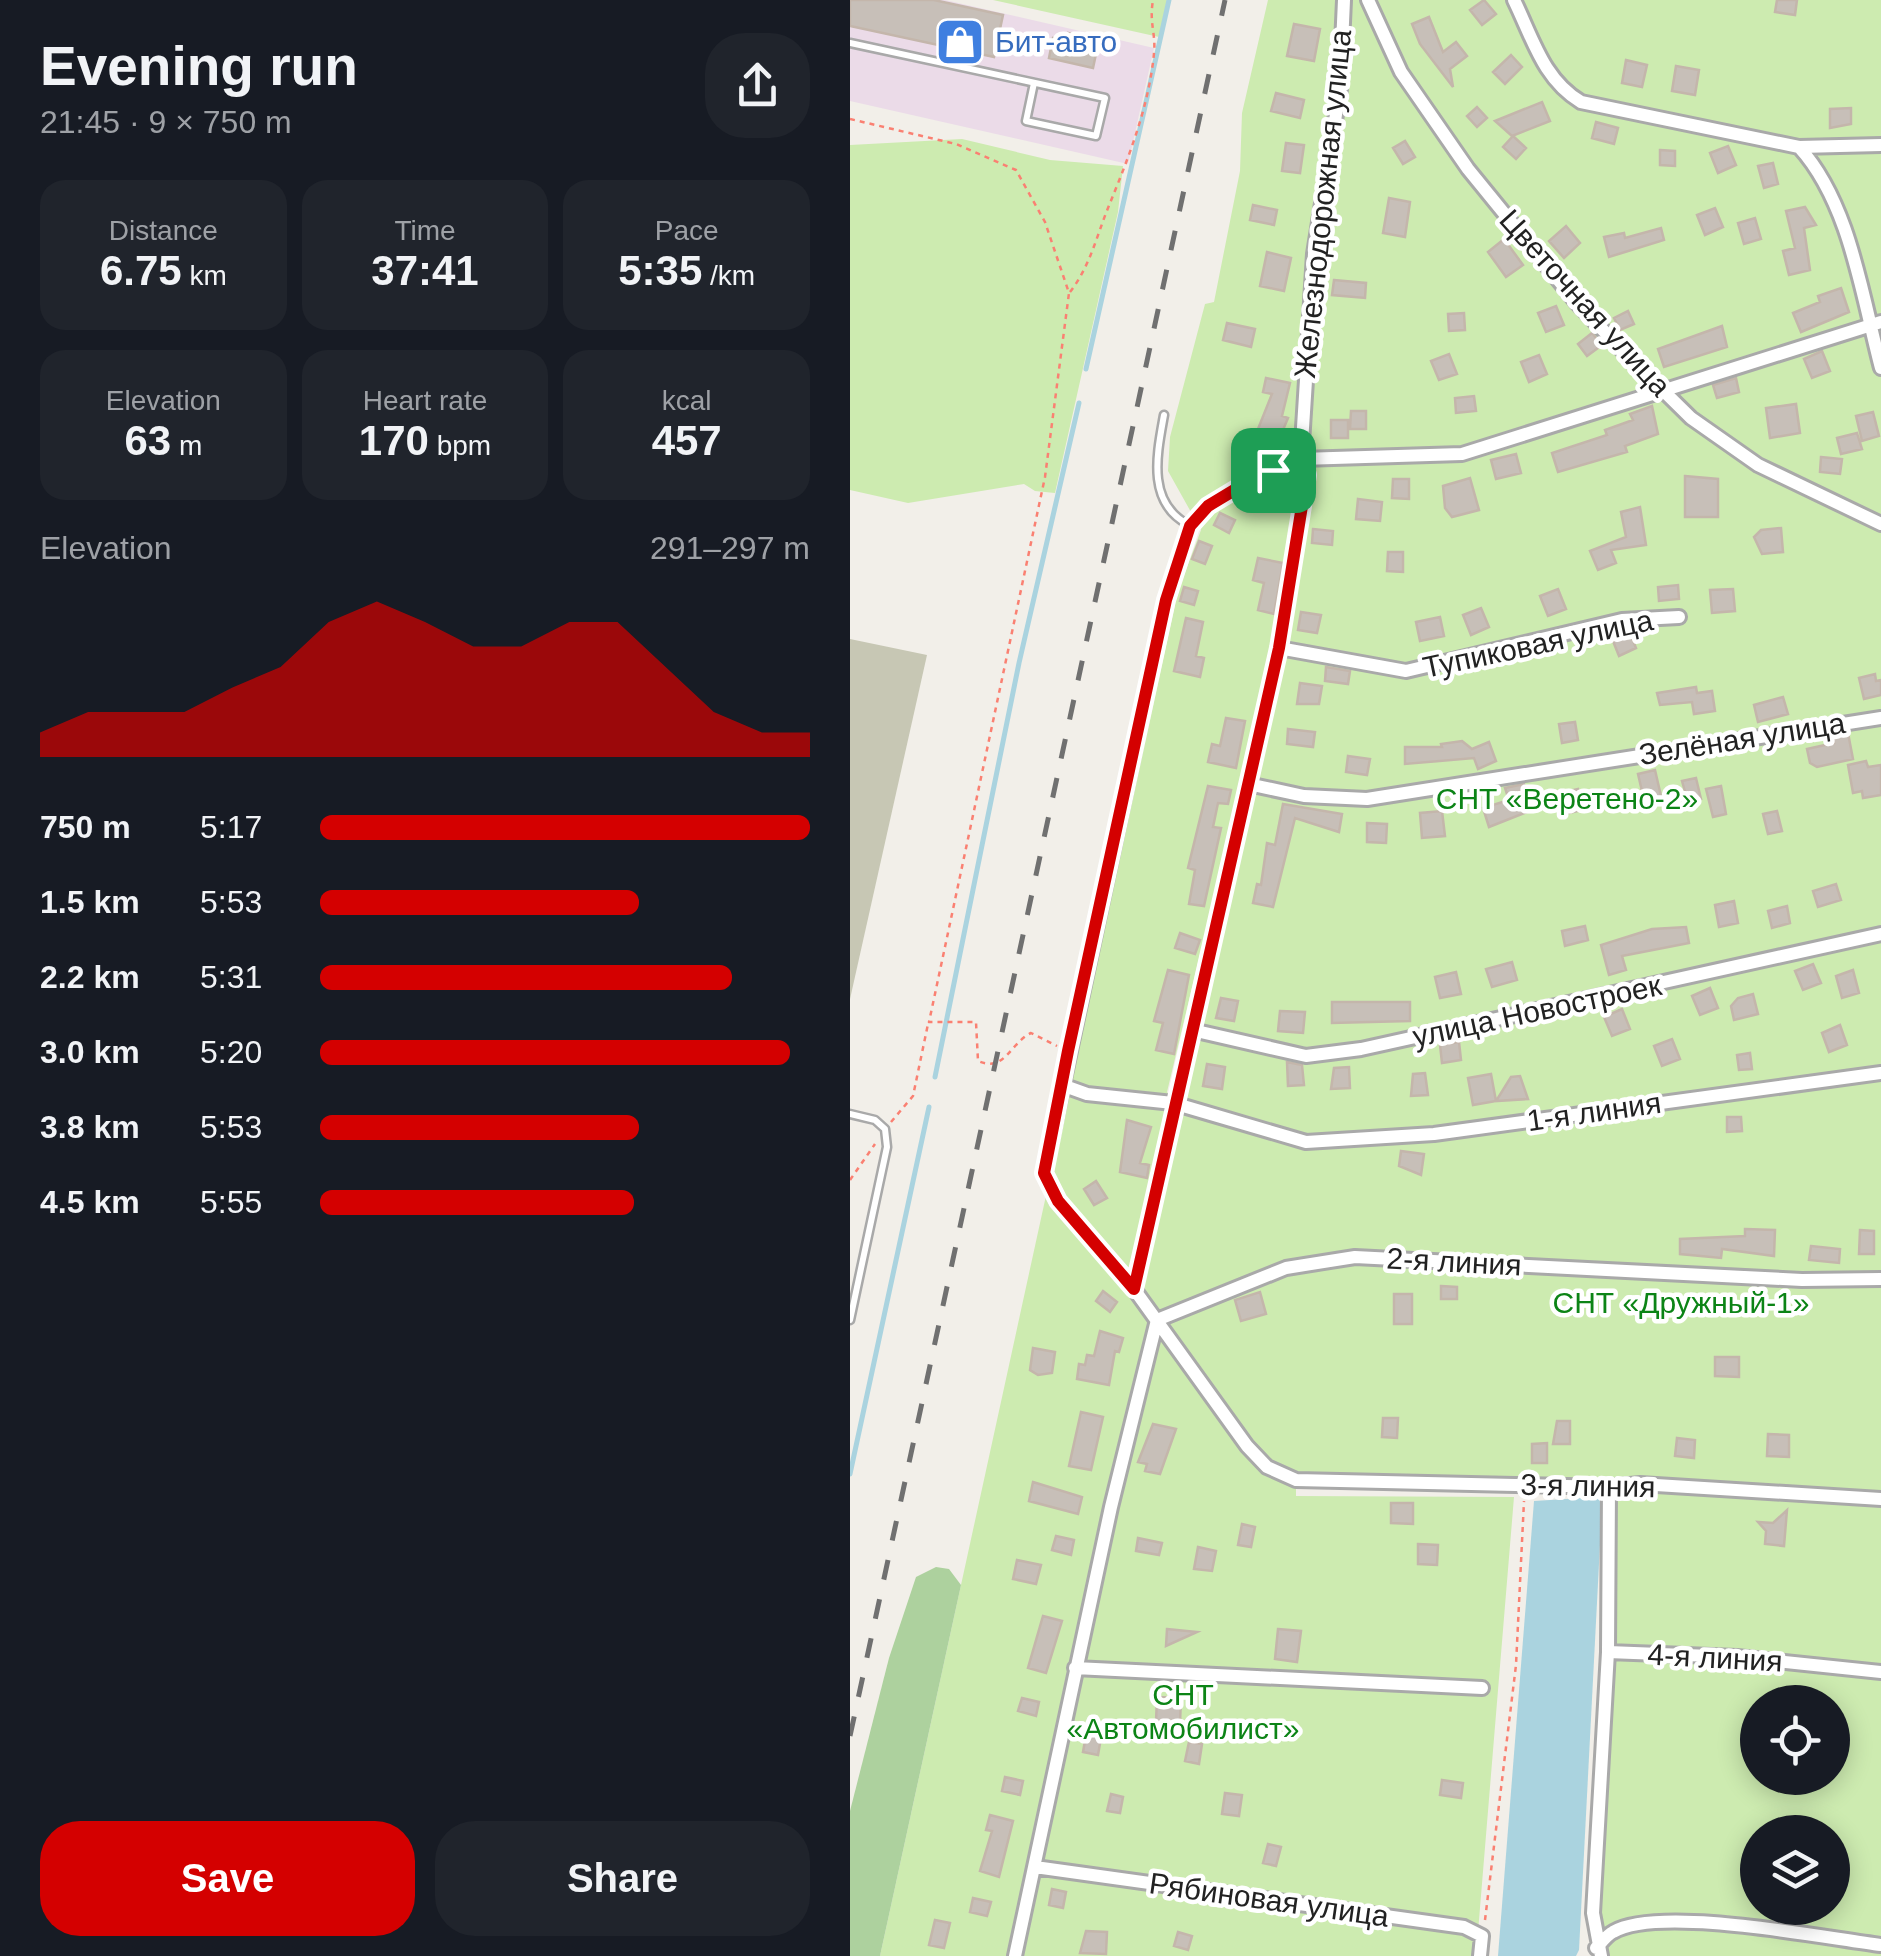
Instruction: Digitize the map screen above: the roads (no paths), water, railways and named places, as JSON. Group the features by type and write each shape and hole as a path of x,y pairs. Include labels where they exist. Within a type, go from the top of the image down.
{"street":[{"name":"Железнодорожная улица","path":"1134,1289 1279,648 1307,475 1301,459 1314,254 1340,89 1344,0"},
{"name":"Цветочная улица","path":"1368,0 1401,72 1468,169 1577,303 1660,388 1690,418 1758,465 1881,524"},
{"path":"1514,0 1538,56 1560,90 1581,102 1800,147 1881,145"},
{"path":"1800,147 1819,169 1834,201 1875,324 1881,368"},
{"path":"1015,1956 1075,1668 1157,1320 1058,1201 1044,1173 1166,600 1190,526 1208,506 1256,477 1301,459 1462,454 1660,388 1875,324"},
{"name":"Тупиковая улица","path":"1279,648 1406,671 1622,620 1679,617"},
{"name":"Зелёная улица","path":"1248,784 1304,796 1367,799 1881,718"},
{"name":"улица Новостроек","path":"1192,1030 1306,1056 1361,1049 1881,934"},
{"name":"1-я линия","path":"1062,1085 1087,1094 1173,1103 1306,1142 1434,1134 1881,1073"},
{"name":"2-я линия","path":"1157,1320 1286,1268 1355,1257 1802,1280 1881,1279"},
{"name":"3-я линия","path":"1157,1320 1246,1446 1267,1467 1296,1480 1609,1488 1640,1484 1881,1499"},
{"path":"1595,1953 1593,1913 1608,1652 1609,1488"},
{"name":"4-я линия","path":"1608,1652 1738,1657 1881,1672"},
{"path":"1075,1668 1482,1688"},
{"name":"Рябиновая улица","path":"1034,1866 1464,1927 1482,1936 1480,1956"},
{"path":"1595,1953 1614,1931 1655,1922 1704,1923 1881,1946"}],"lane":[{"path":"850,43 1034,82 1105,98 1096,136 1026,121 1034,82"},
{"path":"1164,414 1155,466 1162,498 1176,518 1190,526"},
{"path":"850,1114 874,1120 885,1129 887,1147 850,1320"}],"water":[{"path":"1598,1497 1602,1506 1579,1950 1576,1956 1498,1956 1534,1501"}],"waterway":[{"path":"1086,369 1169,0"},
{"path":"935,1077 1019,663 1079,403"},
{"path":"850,1474 929,1107"}],"railway":[{"path":"850,1736 1225,0"}],"place":[{"name":"Бит-авто","path":"960,42"}],"park label":[{"name":"СНТ «Веретено-2»","path":"1567,799"},
{"name":"СНТ «Дружный-1»","path":"1681,1303"},
{"name":"СНТ «Автомобилист»","path":"1183,1712"}]}
